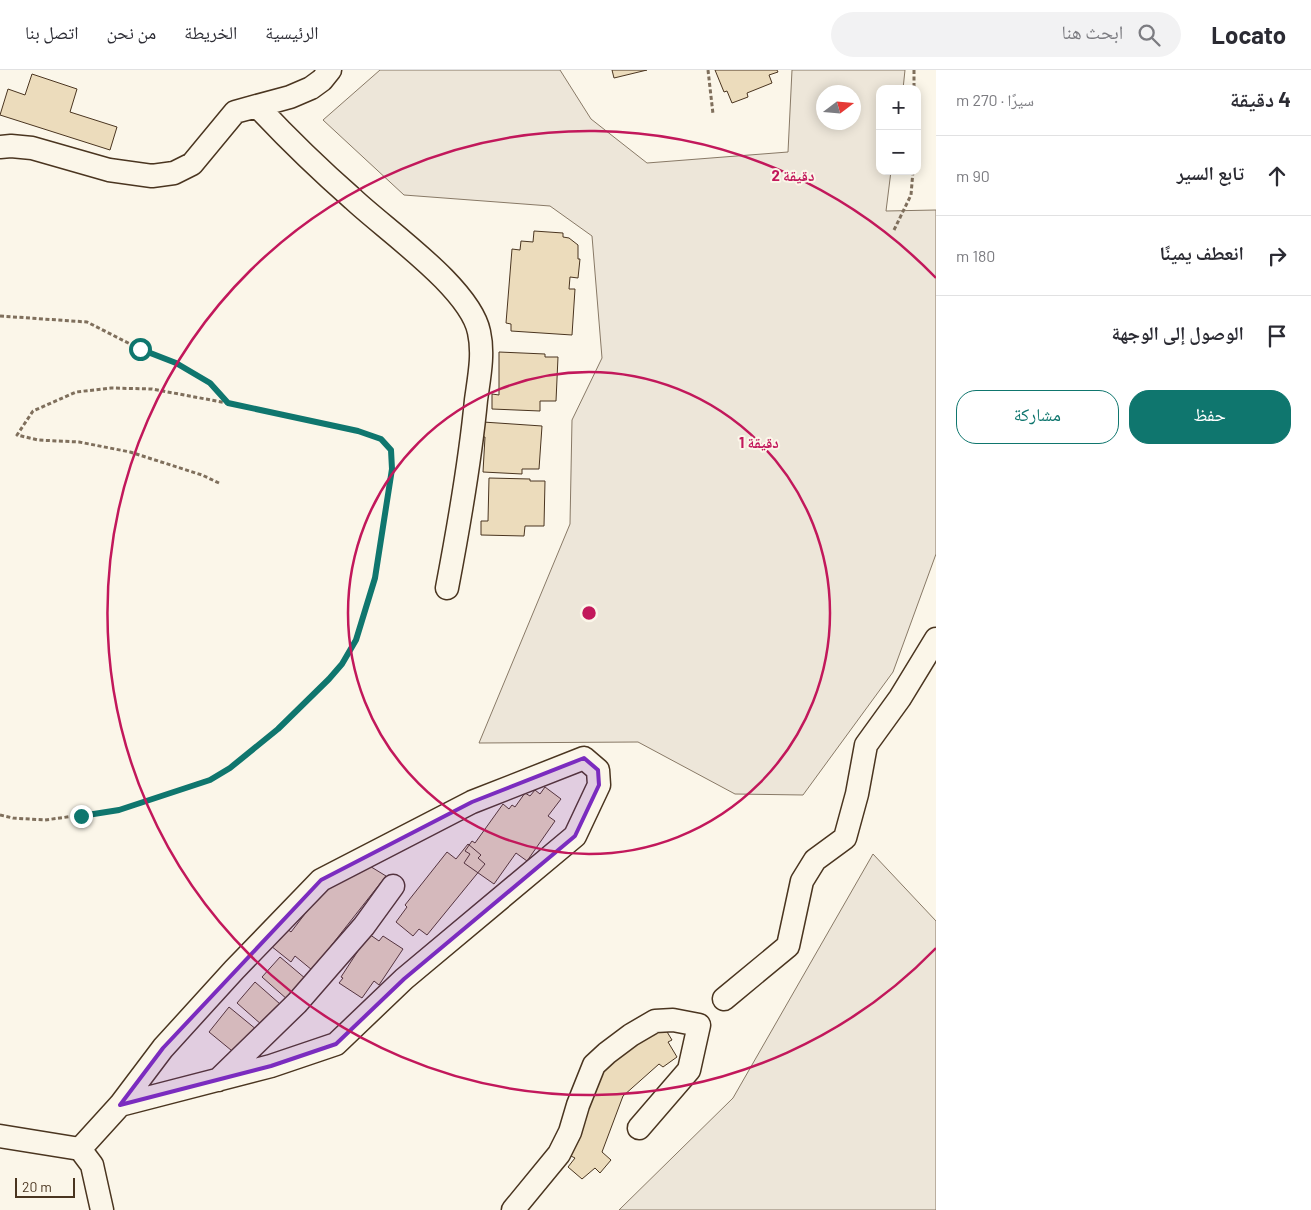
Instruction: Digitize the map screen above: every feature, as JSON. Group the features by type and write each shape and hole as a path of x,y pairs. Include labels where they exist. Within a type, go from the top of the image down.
{"street":[{"path":"0,147 32,148 109,170 152,176 174,173 192,164 235,112 290,97 311,88 322,73"},
{"path":"258,107 354,200 431,266 460,296 473,313 479,332 481,353 472,442 447,588"},
{"path":"724,999 788,946 802,882 815,860 845,838 857,794 866,745 900,698 936,639"},
{"path":"80,1150 120,1105 170,1041 234,970 322,880 489,795 584,758 598,770 599,785 574,836 404,979 336,1044 271,1066 120,1105"},
{"path":"217,1081 297,1003 364,926 393,886"},
{"path":"513,1210 559,1154 570,1132 594,1065 631,1035 655,1021 672,1020 699,1025 689,1070 639,1128"},
{"path":"0,1136 80,1150 92,1165 102,1210"}],"path":[{"path":"708,70 713,114"},
{"path":"914,70 914,85"},
{"path":"894,230 912,195 913,175"},
{"path":"0,316 87,322 140,349 176,363 210,383 228,403"},
{"path":"0,815 13,818 45,820 119,810 210,780 230,768 285,722 342,664 356,640 375,578 392,469 391,450 381,439 358,431 228,403 152,389 111,388 76,392 33,411 17,435 38,440 79,442 130,452 193,472 219,483"}],"highlighted area":[{"path":"584,758 598,770 599,785 575,836 404,979 336,1044 271,1066 120,1105 163,1048 321,880 472,802"}],"shaded area":[{"path":"380,70 560,70 591,119 647,163 788,152 792,70 905,70 903,85 876,85 876,175 890,175 886,211 936,210 936,554 893,672 803,795 735,794 638,742 479,743 570,524 572,420 602,358 592,236 550,206 404,195 323,120"},
{"path":"873,854 936,921 936,1210 619,1210 733,1098"}],"building":[{"path":"612,70 647,70 614,78"},
{"path":"715,70 777,70 778,72 769,75 772,83 747,93 748,97 732,103 727,91 724,92"},
{"path":"32,74 77,89 70,112 117,127 110,150 0,115 8,89 25,95"},
{"path":"534,231 563,233 563,237 569,238 578,245 578,259 580,259 578,278 570,277 569,289 575,289 572,335 511,331 511,324 506,323 512,249 520,250 521,241 533,242"},
{"path":"499,352 545,354 545,357 558,357 556,401 540,401 540,411 492,409 492,394 499,395"},
{"path":"483,422 542,426 539,469 522,469 522,474 483,472 485,437 482,437"},
{"path":"489,478 545,481 544,526 525,526 524,536 481,535 481,521 488,521"},
{"path":"545,787 561,799 548,816 555,821 527,861 516,853 494,884 464,863 470,854 465,851 472,841 475,843 503,804 509,809 512,805 515,807 525,793 530,796 535,790 540,794"},
{"path":"468,844 481,855 478,858 485,864 427,935 419,929 413,936 396,922 407,907 405,905 447,852 456,859"},
{"path":"368,865 386,876 312,970 295,956 291,962 271,946 286,928 291,932 328,884"},
{"path":"369,934 379,941 383,936 403,949 379,985 374,981 362,998 339,983"},
{"path":"280,957 306,979 288,1000 262,977"},
{"path":"255,982 280,1004 262,1025 237,1003"},
{"path":"229,1007 257,1030 237,1055 209,1032"},
{"path":"661,1022 672,1040 668,1042 677,1057 663,1067 659,1064 623,1096 602,1152 611,1160 600,1173 595,1168 582,1179 568,1167 575,1158 569,1155 579,1140 597,1077 628,1044"}],"route":[{"path":"81,816 119,810 210,780 230,768 278,729 329,679 342,664 356,640 375,578 392,469 391,450 381,439 358,431 228,403 210,383 176,363 140,349"}]}
